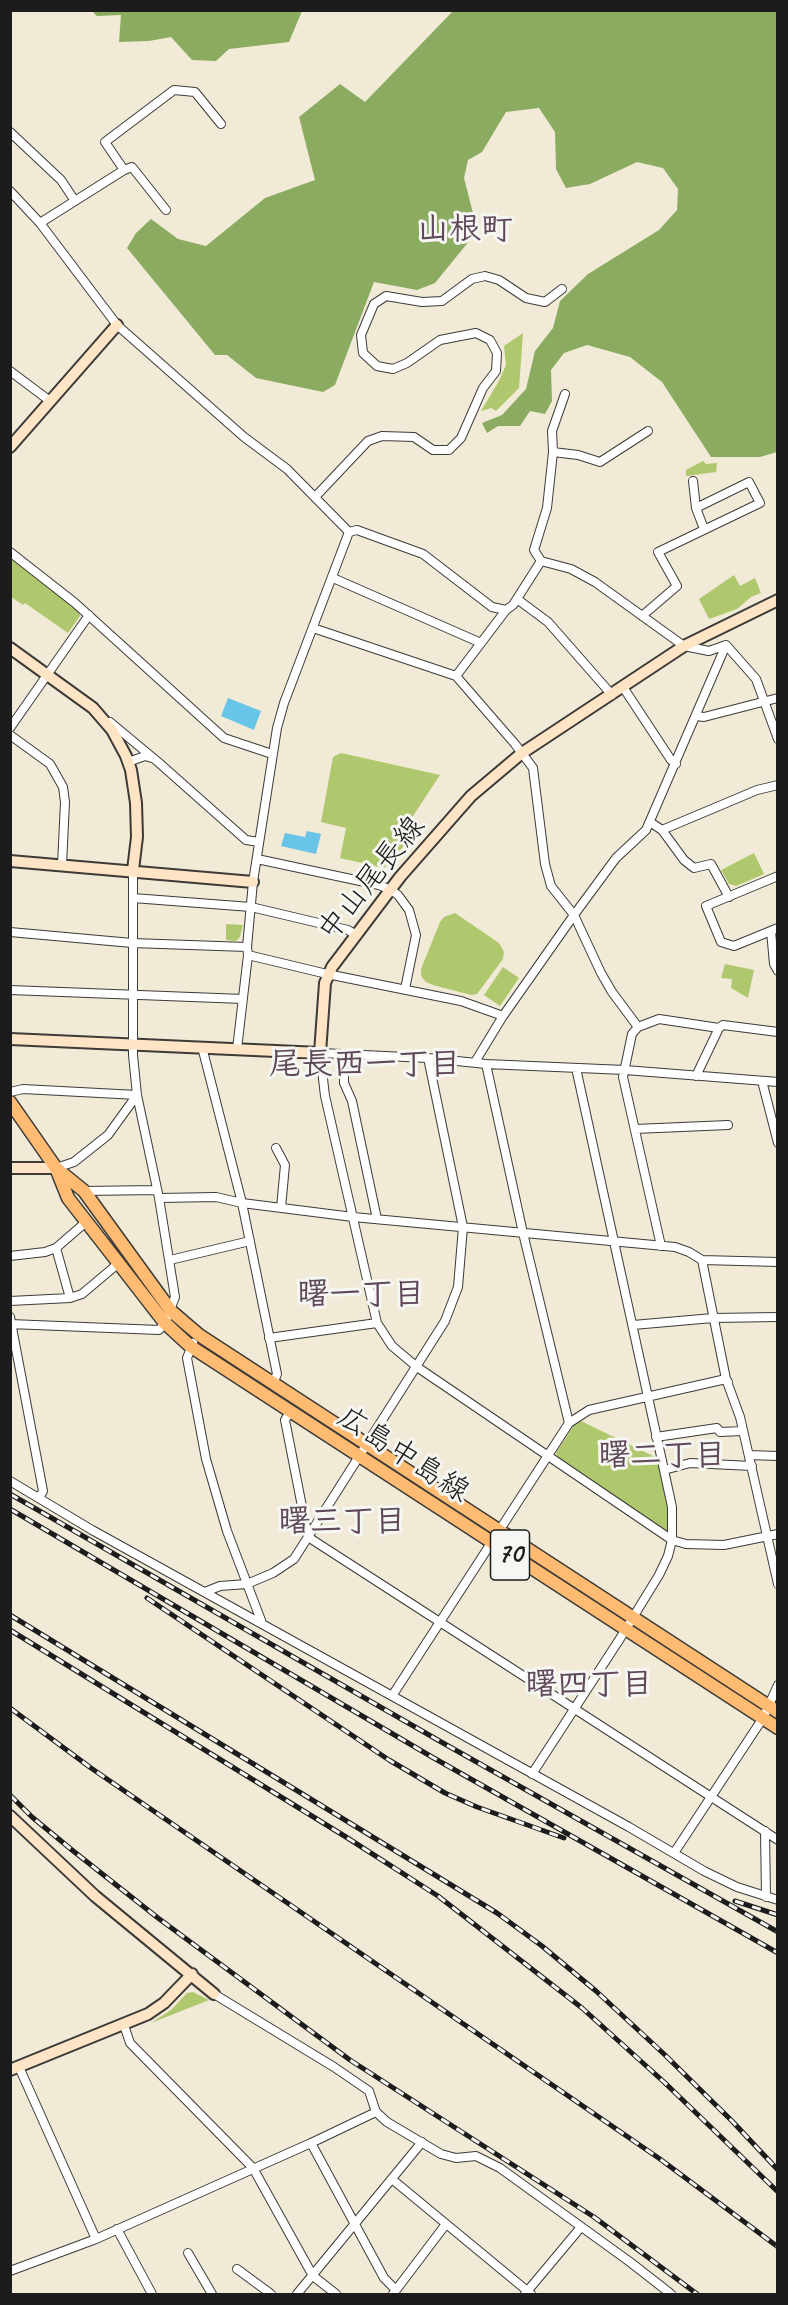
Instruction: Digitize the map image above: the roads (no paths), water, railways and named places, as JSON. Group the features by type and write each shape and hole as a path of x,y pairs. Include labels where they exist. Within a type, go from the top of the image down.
{"main road":[{"name":"広島中島線","path":"10,1102 56,1168 68,1198 168,1317 773,1708"},
{"name":"広島中島線","path":"56,1168 84,1191 190,1346 777,1728"}],"street":[{"path":"124,170 105,142 174,90 195,92 221,124"},
{"path":"10,132 61,180 75,201"},
{"path":"40,224 132,167 166,210"},
{"path":"10,191 40,224 117,325 244,437 283,465 350,532"},
{"path":"316,496 368,441 382,436 414,437 433,450 449,450 461,438 483,388 496,371 497,352 490,340 476,333 440,340 393,369 377,366 363,353 361,335 374,304 386,296 422,302 442,301 471,279 485,276 499,280 526,298 545,302 562,289"},
{"path":"10,447 117,325"},
{"path":"10,372 50,401"},
{"path":"565,394 552,431 553,452 547,508 534,550 541,561 571,569 595,582 684,646 709,651 726,645"},
{"path":"553,452 578,455 600,462 648,431"},
{"path":"693,481 696,508 704,529"},
{"path":"642,616 677,585 658,552 760,503 749,482 696,508"},
{"path":"350,532 357,530 423,554 492,607 506,610"},
{"path":"237,1049 251,907 272,754 284,703 350,532"},
{"path":"10,552 89,615 224,738 272,754"},
{"path":"456,676 517,599 541,561"},
{"path":"333,578 482,643"},
{"path":"517,599 548,622 612,695"},
{"name":"中山尾長線","path":"320,1053 327,974 391,890 471,796 522,753 684,646 777,600"},
{"path":"10,728 89,615"},
{"path":"313,628 456,676 522,753 533,768 545,864 551,886 574,915 601,973 638,1027"},
{"path":"726,645 756,679 777,739"},
{"path":"475,1062 502,1016 616,858 646,830 726,645"},
{"path":"10,648 93,708 246,840 259,842"},
{"path":"624,687 670,760 676,764"},
{"path":"697,716 704,717 777,698"},
{"path":"39,1498 43,1491 11,1322 159,1330 168,1317 175,1292 158,1194 137,1095 132,1044 136,803 128,762 112,730 93,708"},
{"path":"10,735 50,764 63,787 62,865"},
{"path":"128,762 145,756 158,762"},
{"path":"662,830 757,790 777,784"},
{"path":"650,822 662,830 684,860 694,868 711,864 729,897"},
{"path":"257,859 379,885 391,890 409,910 416,935 405,988"},
{"path":"10,861 254,882"},
{"path":"777,876 706,906 721,942 734,946 774,929 774,964 777,971"},
{"path":"133,898 251,907 348,930 357,935"},
{"path":"10,932 248,951 327,974 461,1001 502,1016"},
{"path":"10,990 243,999"},
{"path":"661,1246 623,1077 632,1034 638,1027 658,1019 719,1028"},
{"path":"696,1076 719,1028 723,1025 777,1031"},
{"path":"10,1040 428,1058 486,1064 625,1070 777,1082"},
{"path":"202,1047 242,1203 277,1374 273,1384"},
{"path":"320,1053 325,1096 377,1323 392,1346 417,1367 672,1540 686,1544 724,1545 777,1534"},
{"path":"344,1054 344,1083 352,1101 377,1219"},
{"path":"205,1592 220,1586 247,1584 273,1574 294,1559 445,1321 458,1287 463,1227 428,1058"},
{"path":"486,1064 523,1233 569,1423"},
{"path":"532,1774 659,1575 668,1556 672,1540 672,1507 576,1068"},
{"path":"762,1081 777,1143"},
{"path":"10,1092 23,1089 137,1095"},
{"path":"10,1168 56,1168 74,1162 108,1135 137,1095"},
{"path":"635,1129 728,1125"},
{"path":"276,1148 285,1165 281,1208"},
{"path":"84,1191 216,1197 242,1203 377,1219 675,1247 702,1260 777,1262"},
{"path":"10,1256 45,1252 56,1248 86,1222"},
{"path":"170,1260 250,1242"},
{"path":"56,1248 70,1298"},
{"path":"702,1260 726,1379 752,1466 777,1584"},
{"path":"10,1301 70,1298 82,1294 120,1262"},
{"path":"633,1325 713,1318 777,1317"},
{"path":"269,1338 377,1323"},
{"path":"199,1335 190,1346 187,1358 206,1459 227,1531 262,1623"},
{"path":"392,1696 569,1423 589,1410 726,1379"},
{"path":"290,1412 285,1420 308,1537 777,1840"},
{"path":"657,1437 717,1428 720,1432 743,1431"},
{"path":"749,1455 777,1456"},
{"path":"664,1470 690,1463 752,1466"},
{"path":"10,1480 92,1530 712,1875 737,1887 777,1900"},
{"path":"674,1853 763,1718 773,1708 777,1685"},
{"path":"10,1816 95,1896 214,1994 369,2091 376,2112 387,2122 441,2154 456,2158 476,2156 484,2158 671,2295"},
{"path":"765,1831 766,1897"},
{"path":"96,2239 15,2069 124,2025 157,2009 192,1974"},
{"path":"124,2025 130,2043 253,2168 312,2276 336,2295"},
{"path":"10,2271 96,2239 376,2112"},
{"path":"297,2295 422,2142"},
{"path":"312,2143 384,2278 394,2292 446,2224"},
{"path":"393,2180 528,2294 581,2227"},
{"path":"117,2229 152,2295"},
{"path":"188,2253 213,2295"},
{"path":"237,2269 271,2295"}],"water":[{"path":"228,698 261,711 254,730 221,716"},
{"path":"307,831 321,834 316,854 281,846 285,833 305,837"}],"railway":[{"path":"10,1494 778,1932"},
{"path":"10,1509 432,1757 778,1953"},
{"path":"147,1598 389,1760 445,1793 564,1838"},
{"path":"10,1615 497,1913 542,1946 596,1991 665,2055 778,2170"},
{"path":"10,1630 438,1896 582,2008 664,2082 778,2192"},
{"path":"10,1708 91,1768 660,2159 778,2247"},
{"path":"10,1795 32,1817 158,1918 350,2060 594,2217 697,2294"},
{"path":"735,1901 778,1915"}],"district":[{"name":"山根町","path":"465,231"},
{"name":"尾長西一丁目","path":"365,1066"},
{"name":"曙一丁目","path":"361,1296"},
{"name":"曙二丁目","path":"662,1457"},
{"name":"曙三丁目","path":"342,1523"},
{"name":"曙四丁目","path":"589,1686"}]}
